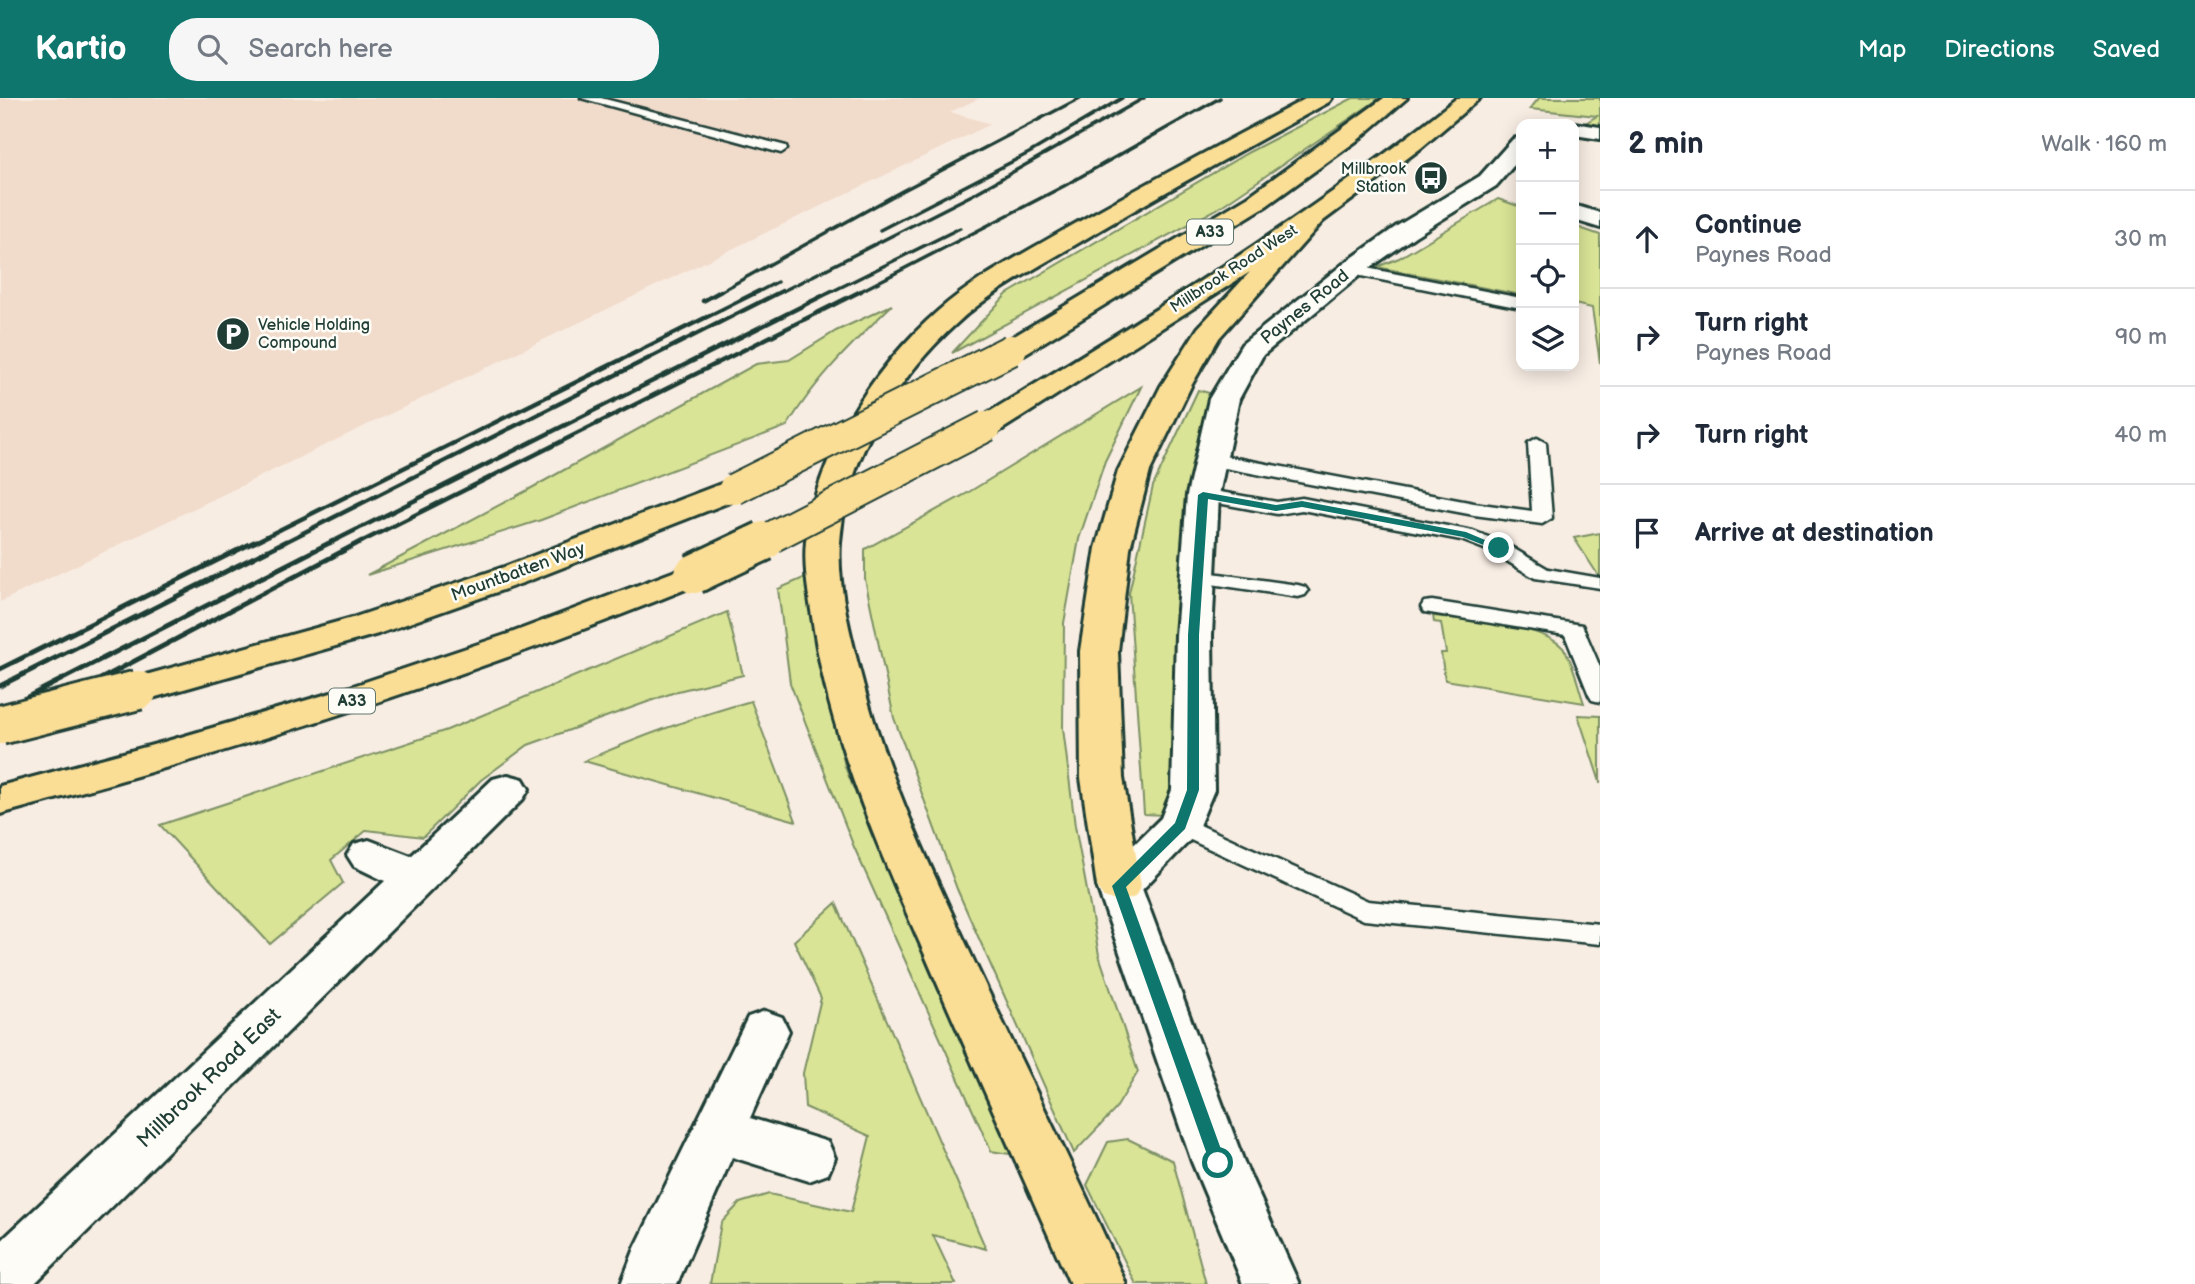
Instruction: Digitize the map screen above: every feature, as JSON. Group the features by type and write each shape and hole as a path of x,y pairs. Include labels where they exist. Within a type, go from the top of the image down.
{"highway":[{"path":"1098,1284 997,1067 884,810 851,712 833,637 824,576 823,541 832,496 848,453 864,422 896,373 945,319 978,292 1081,230 1322,98"},
{"name":"Mountbatten Way","path":"0,725 138,690 378,622 516,574 734,489 1011,350 1196,241 1296,176 1397,98"},
{"name":"Millbrook Road West","path":"0,800 165,758 328,709 570,625 694,574 790,529 987,426 1089,363 1315,216 1398,156 1470,98"},
{"path":"1119,886 1102,778 1099,651 1113,548 1133,471 1166,405 1208,334 1315,216"}],"street":[{"path":"1579,126 1600,133"},
{"name":"Paynes Road","path":"1119,886 1180,825 1193,790 1194,635 1203,495 1224,399 1252,350 1350,270 1406,231 1499,185 1516,154"},
{"path":"1579,214 1600,221"},
{"name":"Millbrook Road East","path":"0,1279 508,789"},
{"path":"369,855 417,877"},
{"path":"1119,886 1218,1163 1270,1284"},
{"path":"649,1284 765,1031"},
{"path":"718,1131 809,1158"}],"lane":[{"path":"587,98 781,149"},
{"path":"1350,270 1516,302"},
{"path":"1209,459 1447,504 1542,518 1537,443"},
{"path":"1203,495 1276,508 1302,504 1466,535 1499,548 1542,574 1595,583"},
{"path":"1198,577 1298,591"},
{"path":"1432,607 1574,631 1600,695"},
{"path":"1180,825 1364,910 1600,934"}],"shaded area":[{"name":"Vehicle Holding Compound","path":"0,98 980,98 950,112 991,124 0,602"}],"green space":[{"path":"1353,98 1380,98 1217,209 952,353 1007,294 1249,152"},
{"path":"1539,98 1600,98 1600,131 1580,126 1597,116 1530,109"},
{"path":"1498,199 1516,205 1516,294 1377,267 1399,258"},
{"path":"1579,228 1600,235 1600,363 1592,308 1579,305"},
{"path":"892,305 823,376 787,426 541,520 367,575 756,364 789,360 836,331"},
{"path":"1141,387 1105,461 1079,539 1064,623 1063,728 1075,826 1099,955 1138,1072 1115,1110 1074,1153 957,889 894,718 865,579 865,549 964,495"},
{"path":"1198,390 1209,393 1190,494 1182,562 1177,682 1180,800 1165,815 1144,814 1129,593 1153,486"},
{"path":"1600,533 1600,578 1574,538"},
{"path":"806,577 845,767 899,899 1022,1156 991,1151 854,847 790,683 778,589"},
{"path":"727,612 743,675 678,691 528,745 481,780 423,837 367,830 331,860 343,883 270,944 160,825 447,730"},
{"path":"1433,616 1525,629 1557,643 1569,658 1584,703 1445,680 1441,653 1446,653 1441,623 1434,622"},
{"path":"751,701 796,821 584,761 666,728"},
{"path":"1578,715 1600,716 1600,782"},
{"path":"836,903 986,1249 933,1235 956,1284 710,1284 721,1223 740,1203 769,1194 851,1212 870,1136 805,1107 803,1073 821,998 794,941"},
{"path":"1128,1139 1173,1161 1206,1284 1136,1284 1087,1185 1108,1142"}],"railway":[{"path":"718,293 902,191 1080,98"},
{"path":"880,230 1029,153 1122,98"},
{"path":"779,293 972,195 1144,98"},
{"path":"857,293 1064,186 1220,98"},
{"path":"829,293 960,228"},
{"path":"756,293 777,282"},
{"path":"703,301 721,291"},
{"path":"253,543 759,291"},
{"path":"283,543 782,291"},
{"path":"330,543 832,291"},
{"path":"359,543 861,291"},
{"path":"0,669 256,541"},
{"path":"0,686 286,541"},
{"path":"0,711 333,541"},
{"path":"0,732 362,541"}],"place":[{"name":"Millbrook Station","path":"1431,178"},
{"name":"Vehicle Holding Compound","path":"233,334"}],"route":[{"path":"1218,1163 1119,886 1180,825 1193,790 1194,635 1203,495 1276,508 1302,504 1466,535 1499,548"}]}
